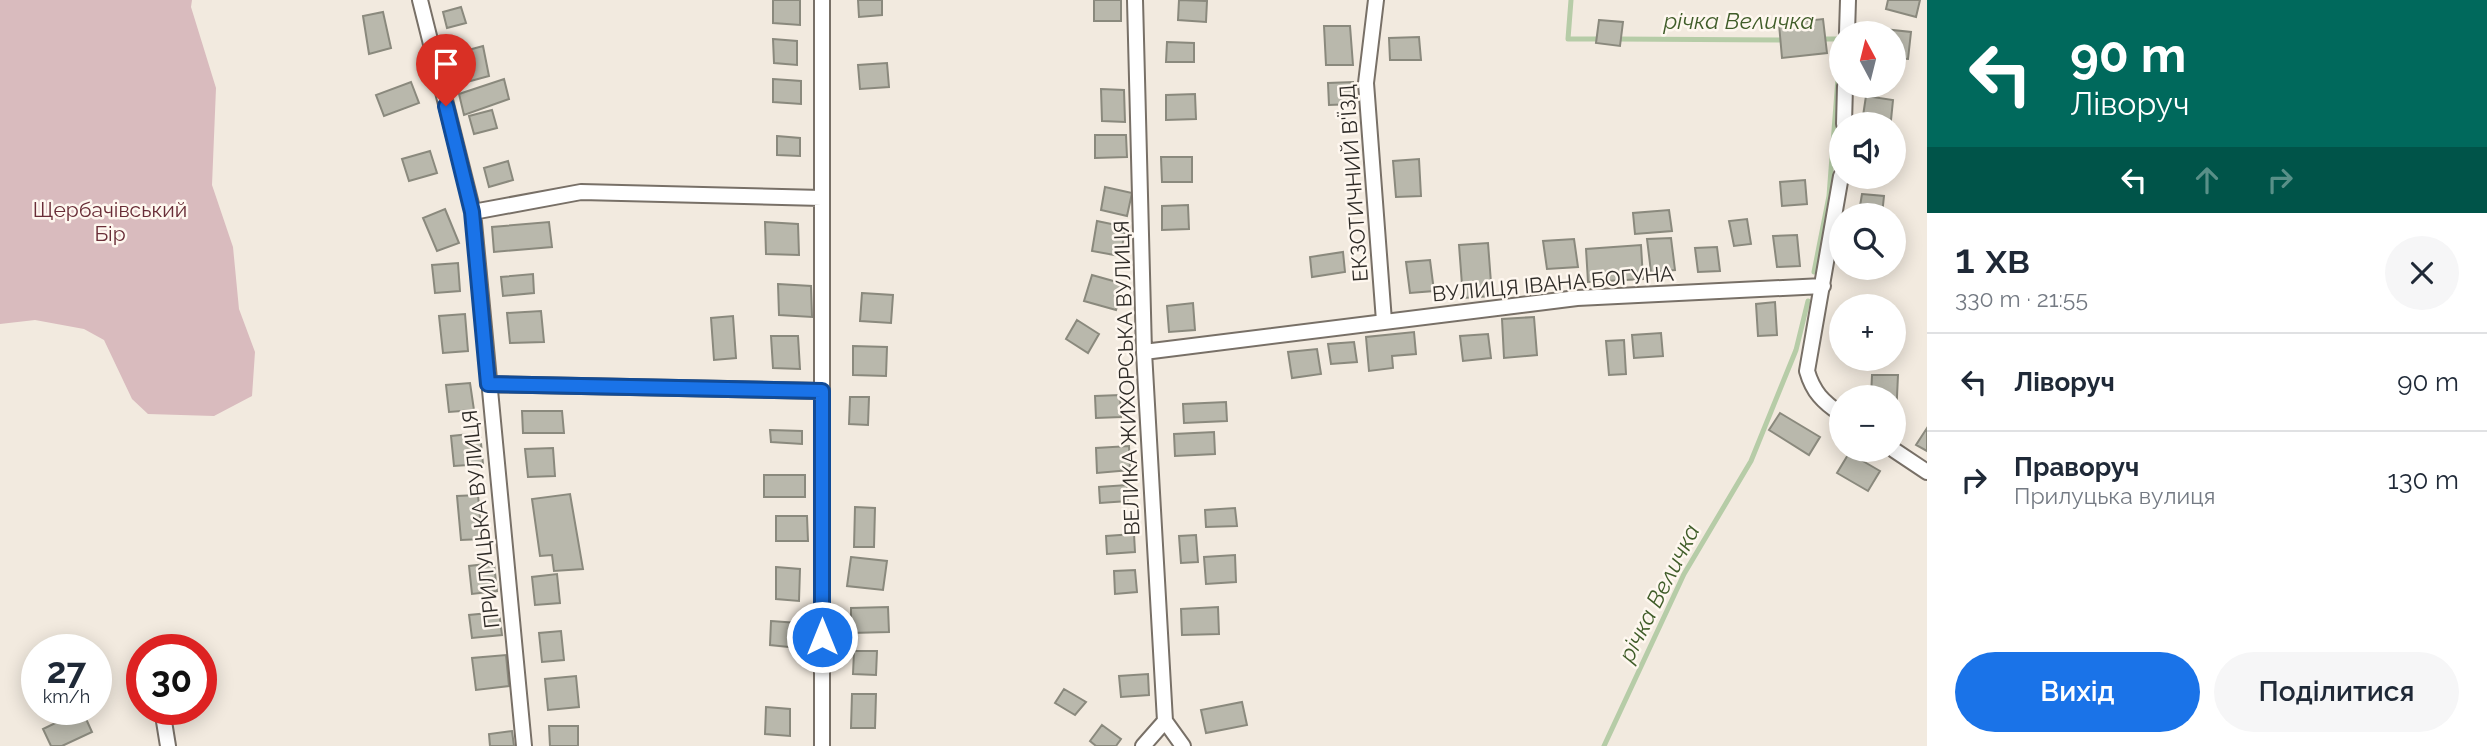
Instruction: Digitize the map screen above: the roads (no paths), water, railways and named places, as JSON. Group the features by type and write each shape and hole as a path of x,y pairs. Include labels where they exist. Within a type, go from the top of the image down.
{"street":[{"name":"ПРИЛУЦЬКА ВУЛИЦЯ","path":"420,0 472,212 524,746"},
{"path":"822,0 822,746"},
{"name":"ВЕЛИКА ЖИХОРСЬКА ВУЛИЦЯ","path":"1135,0 1144,352 1165,721"},
{"name":"ЕКЗОТИЧНИЙ В'ЇЗД","path":"1376,0 1366,83 1384,321"},
{"path":"1847,21 1848,0"},
{"path":"1829,406 1812,387 1807,371 1839,189"},
{"path":"472,212 581,192 822,198"},
{"name":"ВУЛИЦЯ ІВАНА БОГУНА","path":"1144,352 1577,298 1823,286"},
{"path":"488,384 822,391"},
{"path":"1906,458 1927,472"},
{"path":"1143,746 1165,721 1183,746"},
{"path":"165,725 169,746"}],"waterway":[{"name":"річка Величка","path":"1571,0 1568,39 1602,39"},
{"name":"річка Величка","path":"1616,39 1784,40"},
{"name":"річка Величка","path":"1814,272 1829,196 1841,39 1819,39"},
{"name":"річка Величка","path":"1604,746 1684,574 1751,461 1796,350 1808,301"}],"park label":[{"name":"Щербачівський Бір","path":"110,222"}]}
